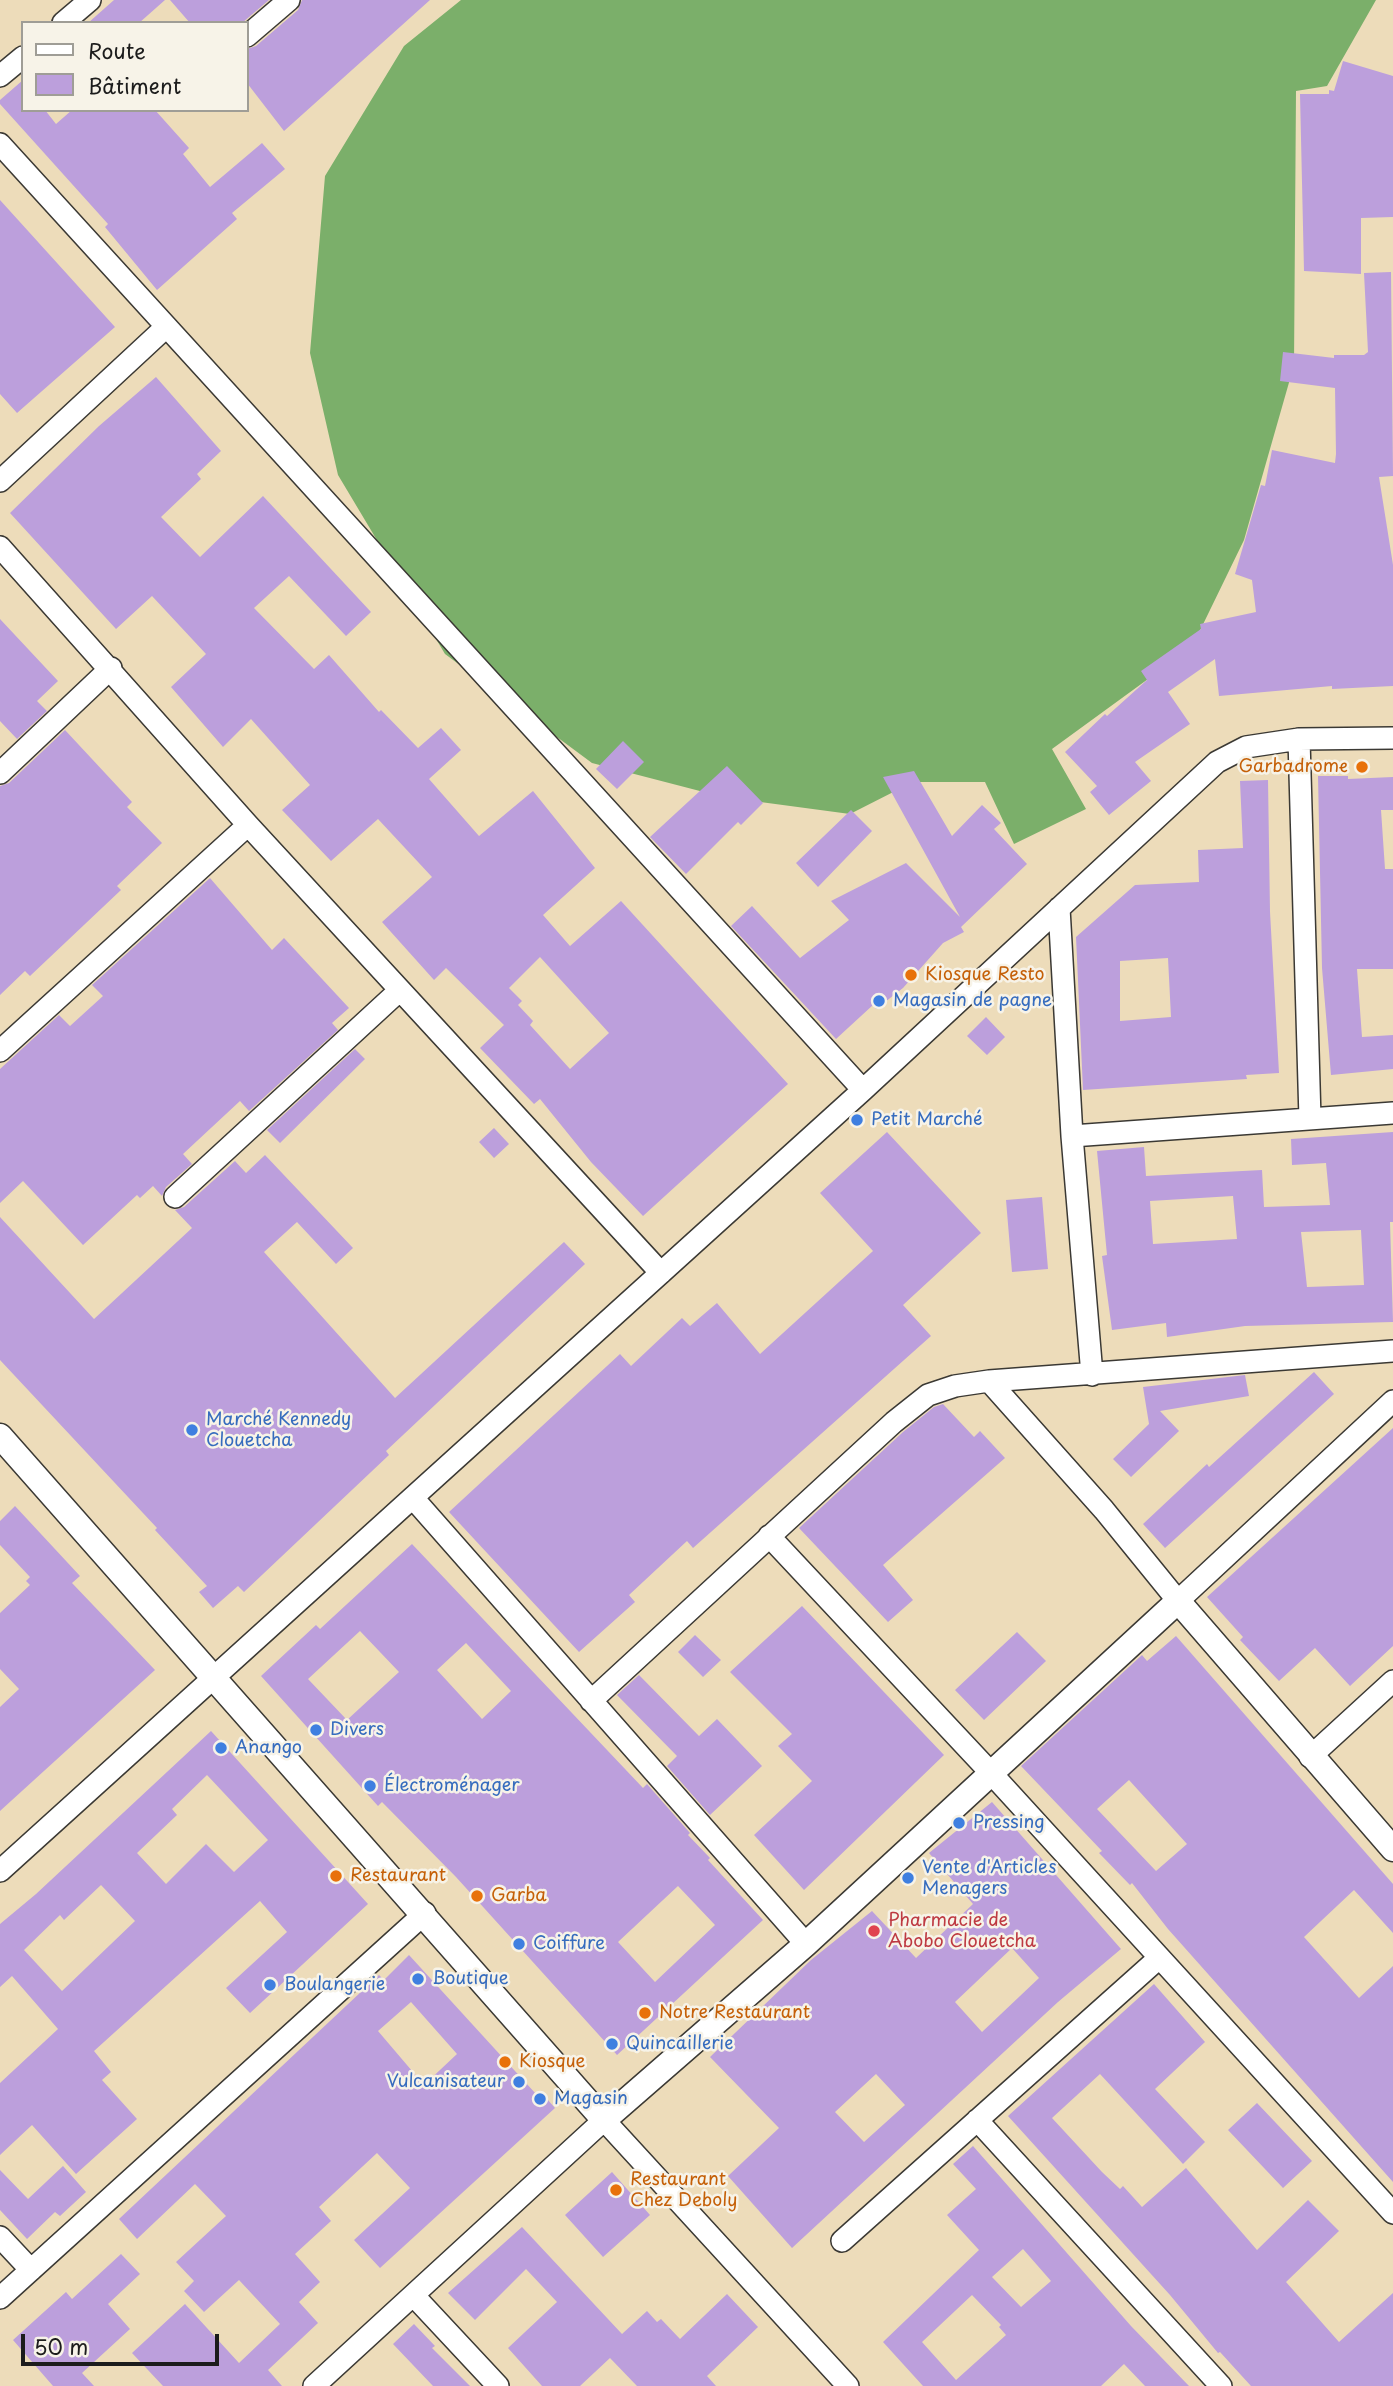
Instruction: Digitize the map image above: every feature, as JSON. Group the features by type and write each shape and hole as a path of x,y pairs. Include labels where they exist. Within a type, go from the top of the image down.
{"street":[{"path":"65,21 90,0"},
{"path":"248,35 289,0"},
{"path":"0,76 21,59"},
{"path":"0,144 863,1090"},
{"path":"0,481 166,327"},
{"path":"0,547 111,668 248,825 661,1273"},
{"path":"0,773 111,668"},
{"path":"0,1871 863,1090 1217,762 1246,747 1298,739 1393,738"},
{"path":"1298,739 1310,1119"},
{"path":"0,1051 248,825"},
{"path":"1059,908 1072,1136 1092,1375"},
{"path":"174,1197 400,990"},
{"path":"1072,1136 1393,1113"},
{"path":"591,1701 894,1422 928,1395 956,1386 989,1381 1393,1351"},
{"path":"989,1381 1104,1510 1310,1757 1393,1849"},
{"path":"314,2386 604,2120 806,1944 1393,1401"},
{"path":"0,1436 425,1913 604,2120 848,2386"},
{"path":"413,1498 806,1944"},
{"path":"769,1536 991,1773 1393,2213"},
{"path":"1310,1757 1393,1681"},
{"path":"0,2298 425,1913"},
{"path":"842,2241 1159,1958"},
{"path":"977,2120 1221,2386"},
{"path":"0,2237 31,2270"},
{"path":"414,2296 498,2386"}],"green space":[{"path":"461,0 1376,0 1327,86 1296,91 1294,365 1244,540 1192,647 1052,749 1086,809 1014,844 985,782 913,782 850,814 723,797 592,763 445,654 338,475 310,353 325,176 404,46"}],"building":[{"path":"114,0 165,0 141,21 90,21"},
{"path":"170,0 269,0 244,21 188,21"},
{"path":"302,0 430,0 284,131 248,84 248,49 256,46 298,10"},
{"path":"1343,61 1393,76 1393,217 1361,218 1361,274 1304,271 1300,94 1329,94 1329,90 1334,91"},
{"path":"21,82 21,112 47,112 56,124 70,112 157,112 189,148 183,154 210,187 262,143 285,169 232,213 237,219 157,290 105,227 108,224 0,104 0,100"},
{"path":"0,200 115,327 17,413 0,394"},
{"path":"1391,272 1393,476 1379,477 1393,565 1393,686 1332,689 1332,686 1219,696 1215,659 1168,692 1190,724 1135,762 1151,781 1109,815 1090,792 1097,786 1065,752 1105,714 1107,716 1147,680 1141,671 1201,629 1200,624 1256,612 1252,580 1235,574 1261,485 1265,486 1272,450 1335,463 1336,454 1335,388 1280,381 1283,352 1334,358 1334,355 1364,355 1368,352 1364,273"},
{"path":"156,377 221,451 197,474 201,479 161,517 200,557 263,496 371,612 346,636 289,576 254,608 314,669 329,655 379,712 381,710 418,748 441,728 461,750 429,779 479,836 533,791 595,868 543,915 570,946 621,901 788,1084 643,1216 591,1162 540,1099 534,1104 480,1048 504,1025 446,968 434,980 382,922 432,877 378,819 331,861 282,810 310,785 251,719 223,747 171,687 206,654 152,596 116,629 10,513 99,426","holes":["540,957 609,1033 570,1069 530,1025 533,1021 518,1005 522,1001 509,988"]},
{"path":"0,619 58,681 37,701 47,711 17,739 0,721"},
{"path":"65,730 132,802 127,807 162,843 117,886 121,890 30,976 25,971 0,995 0,786 9,783"},
{"path":"623,741 644,762 617,789 596,769"},
{"path":"727,766 763,803 741,825 738,822 686,874 650,837"},
{"path":"914,771 952,836 982,805 1001,823 994,829 1027,864 961,927 964,932 943,943 903,988 876,1009 873,1005 836,1039 731,926 752,906 800,958 849,920 831,901 906,863 960,917 883,777"},
{"path":"1318,776 1348,776 1348,779 1393,777 1393,810 1381,810 1385,869 1393,869 1393,969 1357,969 1362,1037 1393,1035 1393,1069 1331,1075 1322,968"},
{"path":"1268,780 1270,912 1279,1073 1246,1075 1247,1079 1083,1090 1076,937 1135,885 1199,882 1198,850 1243,848 1240,781","holes":["1168,958 1171,1017 1120,1021 1120,961"]},
{"path":"851,810 872,831 818,887 796,863"},
{"path":"210,878 272,950 284,938 349,1008 332,1023 338,1030 249,1111 240,1101 183,1154 192,1164 166,1187 162,1196 153,1186 140,1198 137,1195 83,1245 23,1181 0,1203 0,1069 59,1015 70,1026 103,996 92,985"},
{"path":"986,1017 1005,1037 987,1055 967,1036"},
{"path":"355,1049 365,1059 280,1143 267,1130"},
{"path":"494,1128 509,1144 494,1158 479,1142"},
{"path":"887,1132 981,1233 903,1305 931,1336 693,1548 687,1541 629,1595 635,1602 579,1652 449,1512 620,1354 631,1366 682,1318 690,1326 717,1303 760,1354 873,1251 820,1193"},
{"path":"1393,1132 1393,1222 1390,1222 1393,1322 1245,1326 1167,1337 1166,1323 1112,1330 1102,1256 1107,1255 1097,1151 1144,1147 1146,1176 1262,1170 1264,1207 1330,1205 1326,1163 1292,1165 1291,1139","holes":["1233,1196 1237,1239 1153,1244 1150,1201","1361,1230 1364,1285 1307,1287 1301,1232"]},
{"path":"265,1155 353,1248 336,1264 297,1222 264,1252 395,1398 564,1242 585,1264 386,1451 389,1455 244,1592 238,1586 213,1608 199,1592 207,1586 155,1530 157,1528 0,1360 0,1217 94,1319 192,1228 175,1210 184,1207 235,1161 246,1173"},
{"path":"1042,1197 1048,1269 1012,1272 1006,1200"},
{"path":"1314,1372 1334,1394 1165,1548 1143,1524 1207,1464 1209,1467"},
{"path":"1245,1375 1249,1396 1160,1411 1179,1431 1131,1477 1113,1459 1149,1424 1143,1387"},
{"path":"943,1404 974,1437 980,1431 1005,1458 883,1565 913,1600 888,1622 799,1528 903,1432 934,1407"},
{"path":"1393,1428 1393,1646 1350,1686 1315,1648 1279,1681 1240,1640 1243,1637 1207,1597"},
{"path":"15,1506 80,1576 72,1583 155,1670 0,1811 0,1707 19,1689 0,1669 0,1613 30,1585 26,1581 30,1577 0,1545 0,1521"},
{"path":"412,1544 643,1788 647,1784 690,1833 688,1835 710,1858 708,1860 763,1920 617,2055 456,1877 382,1802 378,1806 261,1676 316,1625 320,1629","holes":["360,1631 399,1672 347,1720 308,1679","466,1643 511,1691 482,1719 437,1670","678,1886 715,1925 655,1982 618,1942"]},
{"path":"802,1606 944,1755 804,1890 754,1835 812,1781 778,1746 792,1734 730,1672"},
{"path":"1017,1632 1046,1661 984,1720 955,1690"},
{"path":"695,1635 721,1660 703,1677 678,1652"},
{"path":"1176,1636 1393,1884 1393,1933 1354,1890 1304,1937 1359,1998 1393,1966 1393,2182 1168,1929 1132,1883 1130,1885 1099,1853 1102,1851 1021,1766 1142,1655 1147,1661","holes":["1129,1780 1187,1844 1156,1871 1097,1809"]},
{"path":"639,1675 699,1736 717,1719 762,1766 710,1815 667,1766 677,1756 617,1695"},
{"path":"211,1731 368,1904 250,2013 226,1988 287,1932 260,1901 94,2051 111,2072 102,2080 137,2119 76,2174 32,2125 0,2155 0,2083 58,2029 12,1976 0,1987 0,1924 36,1894","holes":["207,1775 268,1840 234,1872 206,1844 166,1884 137,1853 177,1815 172,1809","101,1885 135,1921 62,1991 24,1950 60,1915 64,1920"]},
{"path":"992,1802 1121,1949 1058,2002 792,2248 728,2176 779,2128 710,2057 811,1960 872,1911 916,1958 973,1904 929,1853","holes":["1012,1948 1039,1978 982,2032 955,2002","876,2074 905,2105 864,2142 835,2112"]},
{"path":"409,1955 536,2094 540,2091 555,2108 380,2268 354,2240 410,2188 377,2153 319,2207 331,2221 295,2254 320,2282 299,2302 318,2323 268,2370 282,2386 163,2386 132,2353 185,2304 239,2363 280,2324 239,2280 204,2312 184,2291 194,2281 176,2262 226,2216 195,2184 137,2239 119,2219 379,1975 384,1980","holes":["411,2002 457,2054 424,2085 378,2031"]},
{"path":"1154,1984 1205,2042 1155,2089 1205,2142 1183,2164 1100,2074 1052,2118 1102,2172 1120,2189 1123,2186 1142,2207 1186,2168 1257,2250 1308,2200 1339,2231 1286,2282 1339,2342 1393,2293 1393,2386 1251,2386 1220,2352 1218,2353 1170,2295 1008,2116"},
{"path":"1257,2103 1312,2161 1283,2188 1228,2130"},
{"path":"973,2146 1131,2326 1189,2386 1145,2386 1124,2364 1101,2386 923,2386 883,2342 979,2250 947,2215 976,2189 953,2164","holes":["1023,2249 1051,2281 1021,2307 992,2277","972,2295 1001,2325 999,2327 1006,2335 956,2380 922,2342"]},
{"path":"63,2166 86,2192 60,2216 55,2212 27,2239 0,2210 0,2170 28,2199"},
{"path":"612,2172 650,2215 603,2257 565,2215"},
{"path":"522,2227 622,2334 647,2311 657,2322 661,2319 680,2339 727,2294 758,2327 707,2376 716,2386 637,2386 610,2358 580,2386 542,2386 508,2348 557,2302 526,2269 475,2320 448,2293"},
{"path":"121,2254 140,2274 108,2304 130,2329 82,2373 94,2386 53,2386 13,2340 66,2292 72,2299"},
{"path":"414,2324 435,2346 432,2348 470,2386 433,2386 393,2344"}],"place":[{"name":"Garbadrome","path":"1362,767"},
{"name":"Kiosque Resto","path":"911,975"},
{"name":"Magasin de pagne","path":"879,1001"},
{"name":"Petit Marché","path":"857,1120"},
{"name":"Marché Kennedy Clouetcha","path":"192,1430"},
{"name":"Divers","path":"316,1730"},
{"name":"Anango","path":"221,1748"},
{"name":"Électroménager","path":"370,1786"},
{"name":"Pressing","path":"959,1823"},
{"name":"Restaurant","path":"336,1876"},
{"name":"Vente d'Articles Menagers","path":"908,1878"},
{"name":"Garba","path":"477,1896"},
{"name":"Pharmacie de Abobo Clouetcha","path":"874,1931"},
{"name":"Coiffure","path":"519,1944"},
{"name":"Boutique","path":"418,1979"},
{"name":"Boulangerie","path":"270,1985"},
{"name":"Notre Restaurant","path":"645,2013"},
{"name":"Quincaillerie","path":"612,2044"},
{"name":"Kiosque","path":"505,2062"},
{"name":"Vulcanisateur","path":"519,2082"},
{"name":"Magasin","path":"540,2099"},
{"name":"Restaurant Chez Deboly","path":"616,2190"}]}
